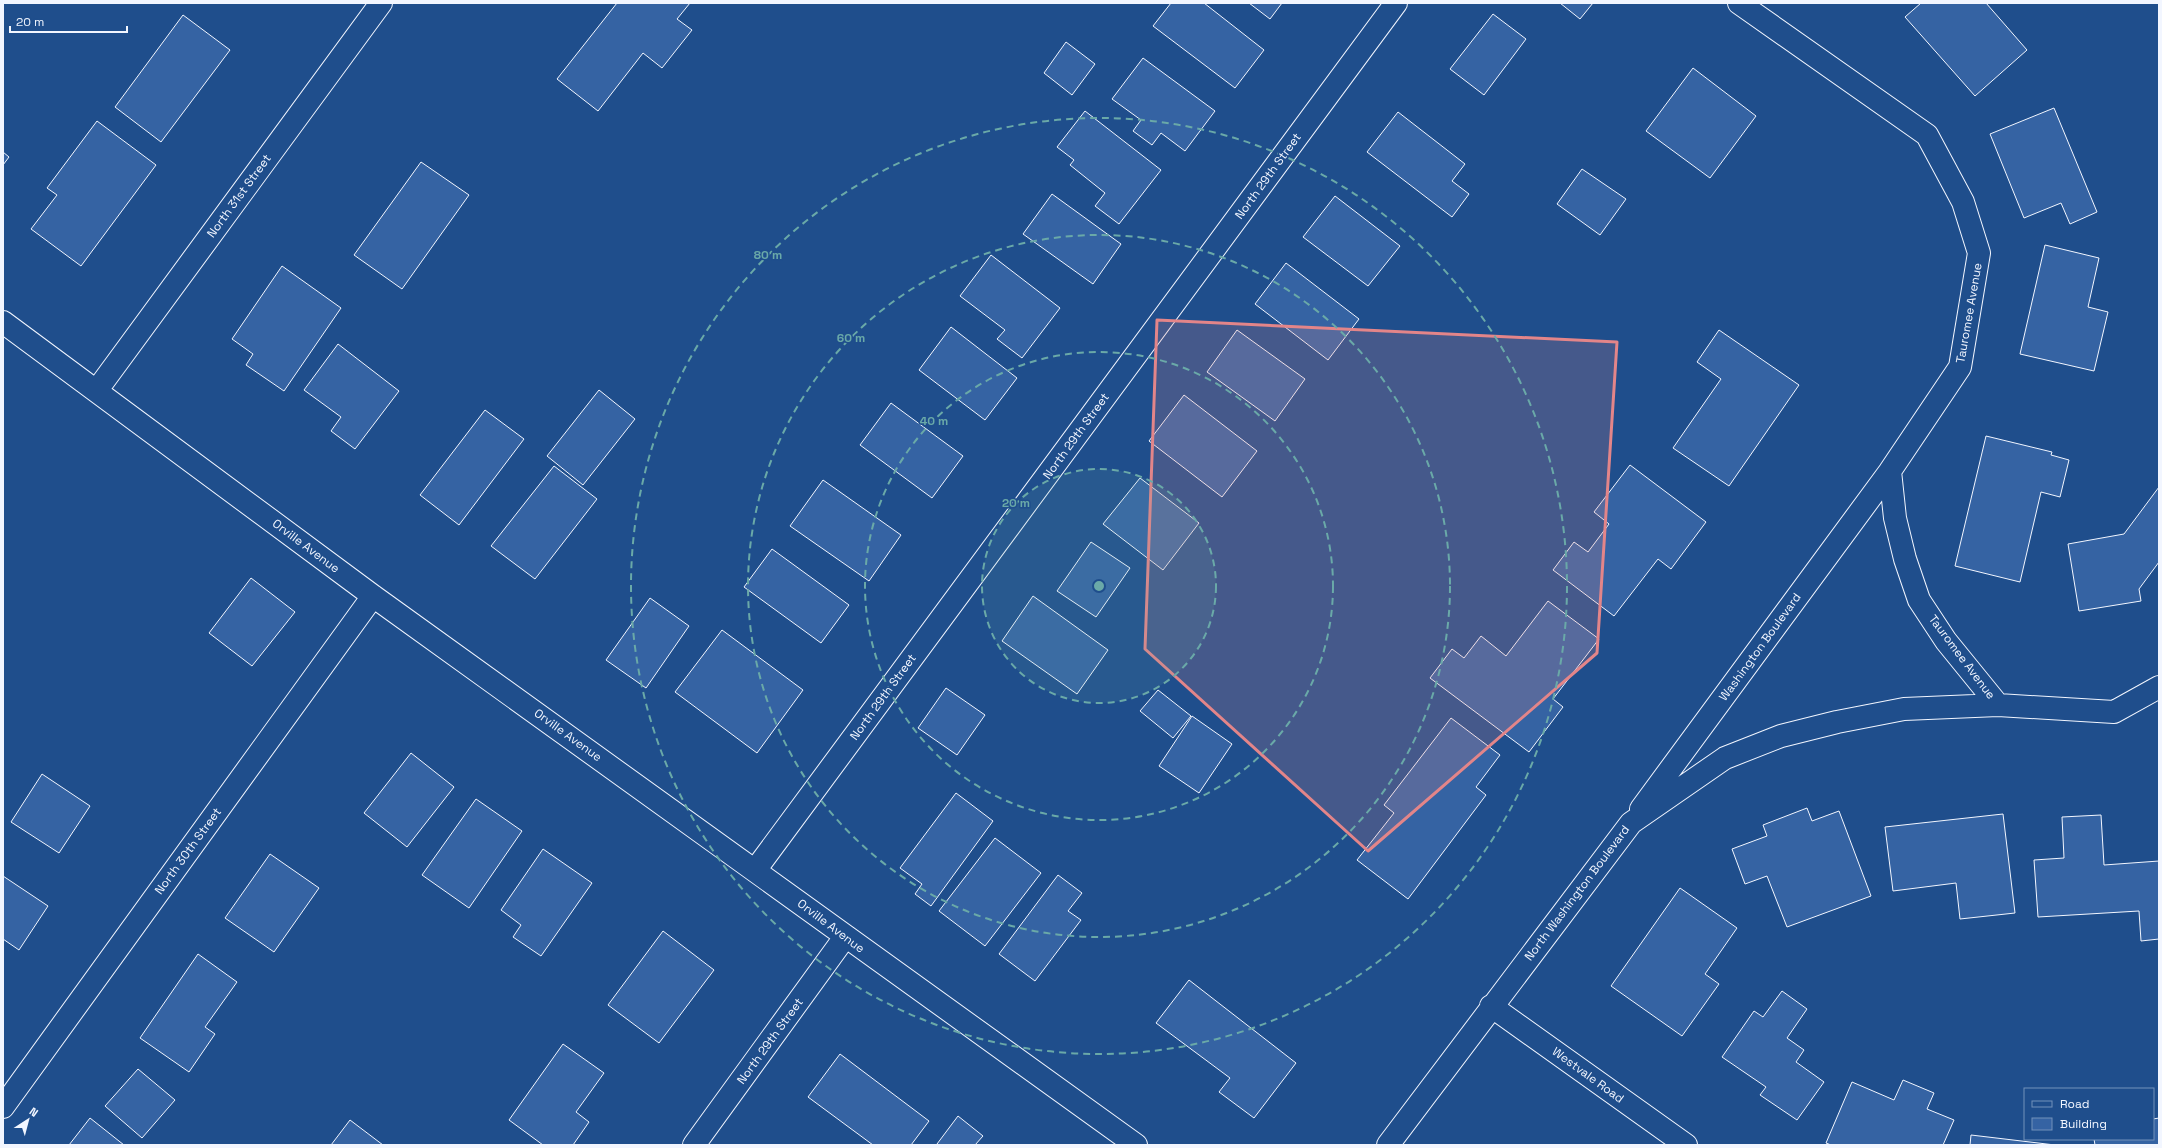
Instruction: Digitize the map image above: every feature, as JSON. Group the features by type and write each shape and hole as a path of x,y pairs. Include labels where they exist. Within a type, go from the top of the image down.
{"street":[{"name":"North 31st Street","path":"97,390 381,3"},
{"name":"North 29th Street","path":"756,870 1396,3"},
{"name":"Tauromee Avenue","path":"1739,3 1926,135 1965,210 1979,254 1960,367 1890,471 1895,518 1905,559 1919,600 1946,641 1998,704"},
{"name":"Orville Avenue","path":"3,322 97,390 373,596 756,870 845,937 1136,1145"},
{"name":"Washington Boulevard","path":"1630,823 1890,471"},
{"name":"North 30th Street","path":"3,1107 373,596"},
{"name":"North Washington Boulevard","path":"1388,1145 1630,823 1725,758 1781,736 1837,722 1904,709 1998,704 2114,712 2159,687"},
{"name":"North 29th Street","path":"694,1145 845,937"},
{"name":"Westvale Road","path":"1491,1006 1686,1145"}],"highlighted area":[{"path":"1157,320 1617,342 1597,653 1368,851 1145,649"}],"building":[{"path":"617,3 690,3 677,19 692,30 662,68 643,53 598,111 557,79"},
{"path":"1171,3 1204,3 1264,50 1235,88 1153,26"},
{"path":"1249,3 1282,3 1270,19"},
{"path":"1560,3 1593,3 1580,19"},
{"path":"1921,3 1986,3 2027,50 1975,96 1905,17"},
{"path":"1493,14 1526,39 1484,95 1450,69"},
{"path":"183,15 230,50 161,142 115,107"},
{"path":"1066,42 1095,64 1072,95 1044,73"},
{"path":"1143,58 1215,111 1185,151 1161,133 1152,145 1133,131 1141,120 1112,99"},
{"path":"1693,68 1756,116 1710,178 1646,131"},
{"path":"2054,108 2097,212 2070,224 2061,203 2024,218 1990,134"},
{"path":"1085,111 1161,170 1119,224 1095,206 1105,193 1070,165 1074,160 1057,147"},
{"path":"1398,112 1465,164 1452,181 1469,194 1452,217 1367,152"},
{"path":"97,121 156,165 81,266 31,229 57,195 47,188"},
{"path":"3,152 9,157 3,165"},
{"path":"421,162 469,195 402,289 354,255"},
{"path":"1582,169 1626,199 1600,235 1557,204"},
{"path":"1052,194 1121,244 1093,284 1023,234"},
{"path":"1335,196 1400,246 1368,286 1303,237"},
{"path":"2045,245 2099,258 2088,307 2108,312 2094,371 2020,354"},
{"path":"991,255 1060,308 1022,358 997,339 1005,330 960,296"},
{"path":"1286,263 1359,319 1328,360 1255,304"},
{"path":"282,266 341,308 284,391 246,365 253,354 232,339"},
{"path":"951,327 1017,378 985,420 919,370"},
{"path":"1237,330 1305,379 1275,421 1207,372"},
{"path":"1719,330 1799,385 1729,486 1673,448 1721,379 1697,362"},
{"path":"338,344 399,391 355,449 331,431 341,417 304,390"},
{"path":"599,390 635,419 583,485 547,456"},
{"path":"1184,395 1257,451 1222,497 1149,441"},
{"path":"891,403 963,456 932,498 860,445"},
{"path":"485,410 524,439 459,525 420,495"},
{"path":"1986,436 2052,452 2051,455 2069,460 2060,497 2041,492 2020,582 1955,566"},
{"path":"1630,465 1706,522 1671,569 1658,559 1614,616 1553,570 1574,542 1588,552 1609,524 1594,512"},
{"path":"554,466 597,499 535,579 491,546"},
{"path":"1140,478 1199,523 1163,570 1103,524"},
{"path":"823,480 901,535 869,581 790,526"},
{"path":"2159,487 2159,562 2139,589 2141,601 2079,611 2068,544 2124,534"},
{"path":"1091,542 1130,568 1096,617 1057,591"},
{"path":"772,549 849,605 821,643 744,587"},
{"path":"251,578 295,612 252,666 209,633"},
{"path":"1033,596 1108,650 1077,694 1002,641"},
{"path":"650,598 689,626 646,688 606,660"},
{"path":"1548,601 1599,639 1553,699 1563,707 1529,752 1430,678 1452,649 1464,658 1481,636 1506,656"},
{"path":"722,630 803,690 757,753 675,692"},
{"path":"946,688 985,715 957,755 918,728"},
{"path":"1158,690 1191,716 1173,738 1140,711"},
{"path":"1192,716 1232,744 1199,793 1159,766"},
{"path":"1451,718 1500,755 1476,787 1486,795 1408,899 1357,860 1394,813 1384,805"},
{"path":"411,753 454,787 407,847 364,813"},
{"path":"42,774 90,806 59,853 11,822"},
{"path":"956,793 993,821 931,906 915,894 922,884 900,868"},
{"path":"476,799 522,831 469,908 422,875"},
{"path":"1807,808 1812,821 1839,811 1871,896 1787,927 1767,876 1745,884 1732,849 1767,836 1763,825"},
{"path":"2003,814 2015,913 1960,919 1956,883 1893,891 1885,827"},
{"path":"2101,815 2104,865 2159,861 2159,939 2141,941 2139,911 2038,917 2034,860 2064,858 2062,817"},
{"path":"995,838 1041,873 985,946 939,911"},
{"path":"543,849 592,883 541,956 513,937 521,925 501,910"},
{"path":"270,854 319,888 274,952 225,918"},
{"path":"1058,875 1082,893 1068,911 1081,920 1035,981 999,954"},
{"path":"3,876 48,906 19,950 3,939"},
{"path":"1680,888 1737,928 1705,974 1719,984 1682,1036 1611,986"},
{"path":"663,931 714,970 659,1043 608,1005"},
{"path":"198,954 237,982 205,1027 215,1034 189,1072 140,1038"},
{"path":"1189,980 1296,1063 1254,1118 1219,1092 1230,1078 1156,1023"},
{"path":"1782,991 1807,1009 1787,1038 1804,1050 1796,1062 1824,1082 1797,1120 1760,1095 1766,1087 1722,1057 1754,1011 1763,1017"},
{"path":"563,1044 604,1073 576,1112 589,1122 573,1145 543,1145 509,1120"},
{"path":"840,1054 929,1121 911,1145 873,1145 808,1097"},
{"path":"138,1069 175,1100 142,1138 105,1106"},
{"path":"1903,1080 1934,1093 1927,1109 1954,1120 1943,1145 1831,1145 1826,1143 1852,1082 1894,1100"},
{"path":"958,1116 983,1136 975,1145 938,1145 937,1144"},
{"path":"90,1118 124,1145 69,1145"},
{"path":"2159,1118 2159,1145 2095,1145 2094,1140 2154,1140 2154,1119"},
{"path":"350,1120 383,1145 331,1145"},
{"path":"1971,1135 2055,1145 1970,1145"}]}
